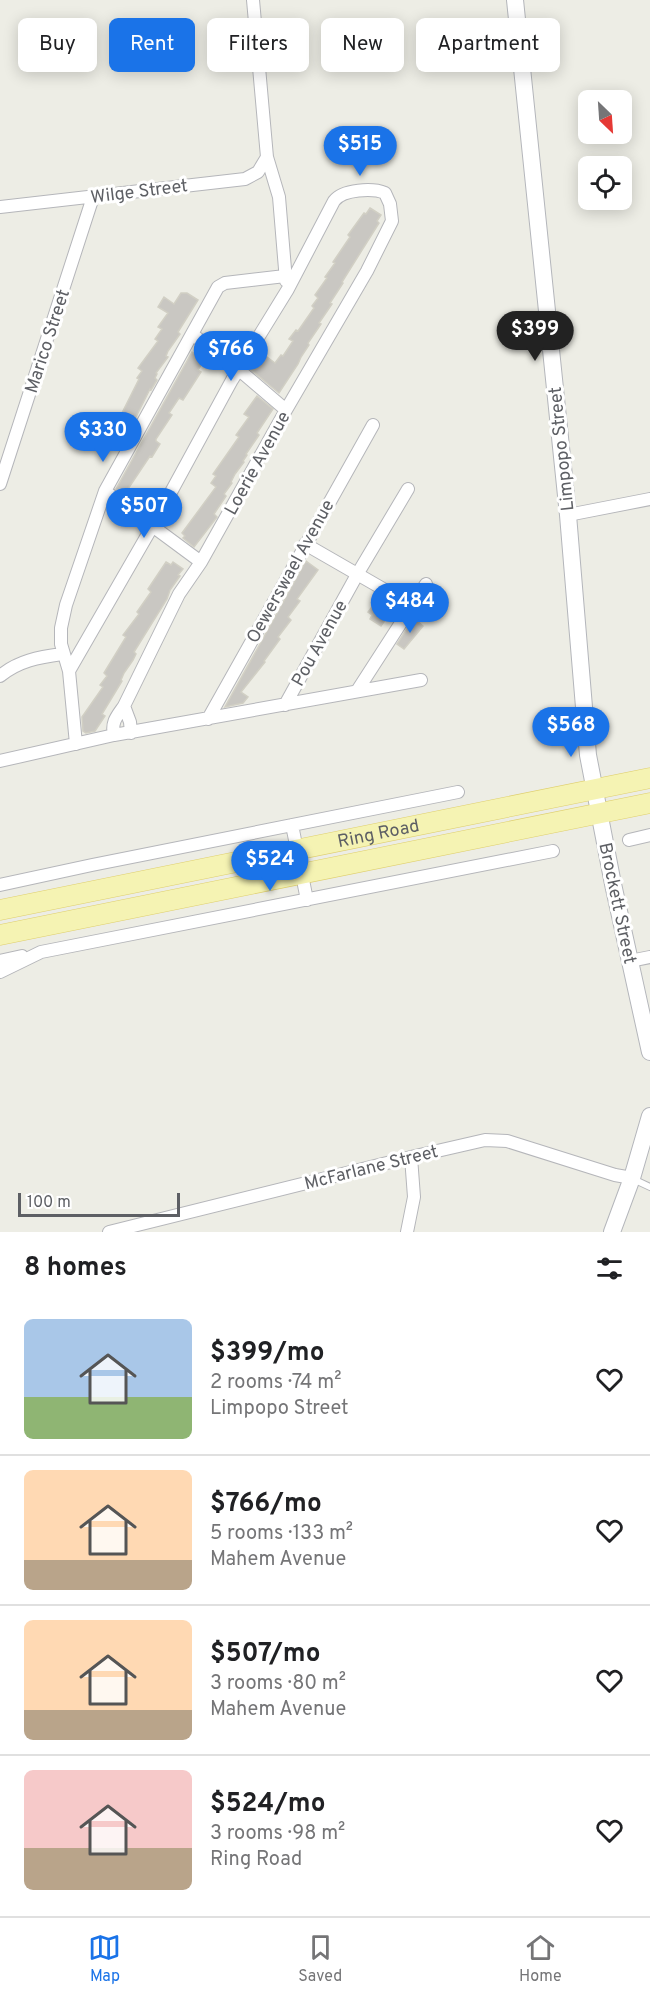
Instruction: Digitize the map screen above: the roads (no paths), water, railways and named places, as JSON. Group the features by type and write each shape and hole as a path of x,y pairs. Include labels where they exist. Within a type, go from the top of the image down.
{"main road":[{"name":"Ring Road","path":"0,910 650,778"},
{"name":"Ring Road","path":"0,935 650,803"}],"street":[{"path":"69,671 152,527 238,369 288,289 279,197 267,157 253,0"},
{"name":"Limpopo Street","path":"514,0 568,515 584,721 594,790"},
{"name":"Wilge Street","path":"0,207 245,179 258,172 267,157"},
{"name":"Loerie Avenue","path":"114,735 112,728 114,720 124,706 179,594 201,562 367,271 392,221 390,204 384,192 377,190 339,195 288,289"},
{"name":"Marico Street","path":"0,484 93,197"},
{"path":"76,744 69,671 62,654 62,618 105,491 212,296 221,284 285,276"},
{"path":"192,334 286,410"},
{"name":"Oewerswael Avenue","path":"208,719 373,425"},
{"name":"Pou Avenue","path":"285,705 358,573 408,489"},
{"path":"105,491 201,562"},
{"path":"568,515 650,499"},
{"path":"305,544 411,605"},
{"path":"357,691 426,584"},
{"path":"0,676 26,661 62,654"},
{"path":"0,761 114,735 421,680"},
{"path":"124,706 131,733"},
{"name":"Brockett Street","path":"594,790 650,1052"},
{"name":"Ring Road","path":"0,885 458,792"},
{"path":"292,825 308,900"},
{"path":"629,840 650,835"},
{"path":"0,961 553,851"},
{"path":"0,972 41,952"},
{"path":"630,961 650,957"},
{"path":"612,1232 633,1178 650,1116"},
{"name":"McFarlane Street","path":"109,1232 480,1141 499,1140 633,1178"},
{"path":"407,1232 414,1197 411,1157"}],"lane":[{"path":"633,1178 650,1187"}]}
